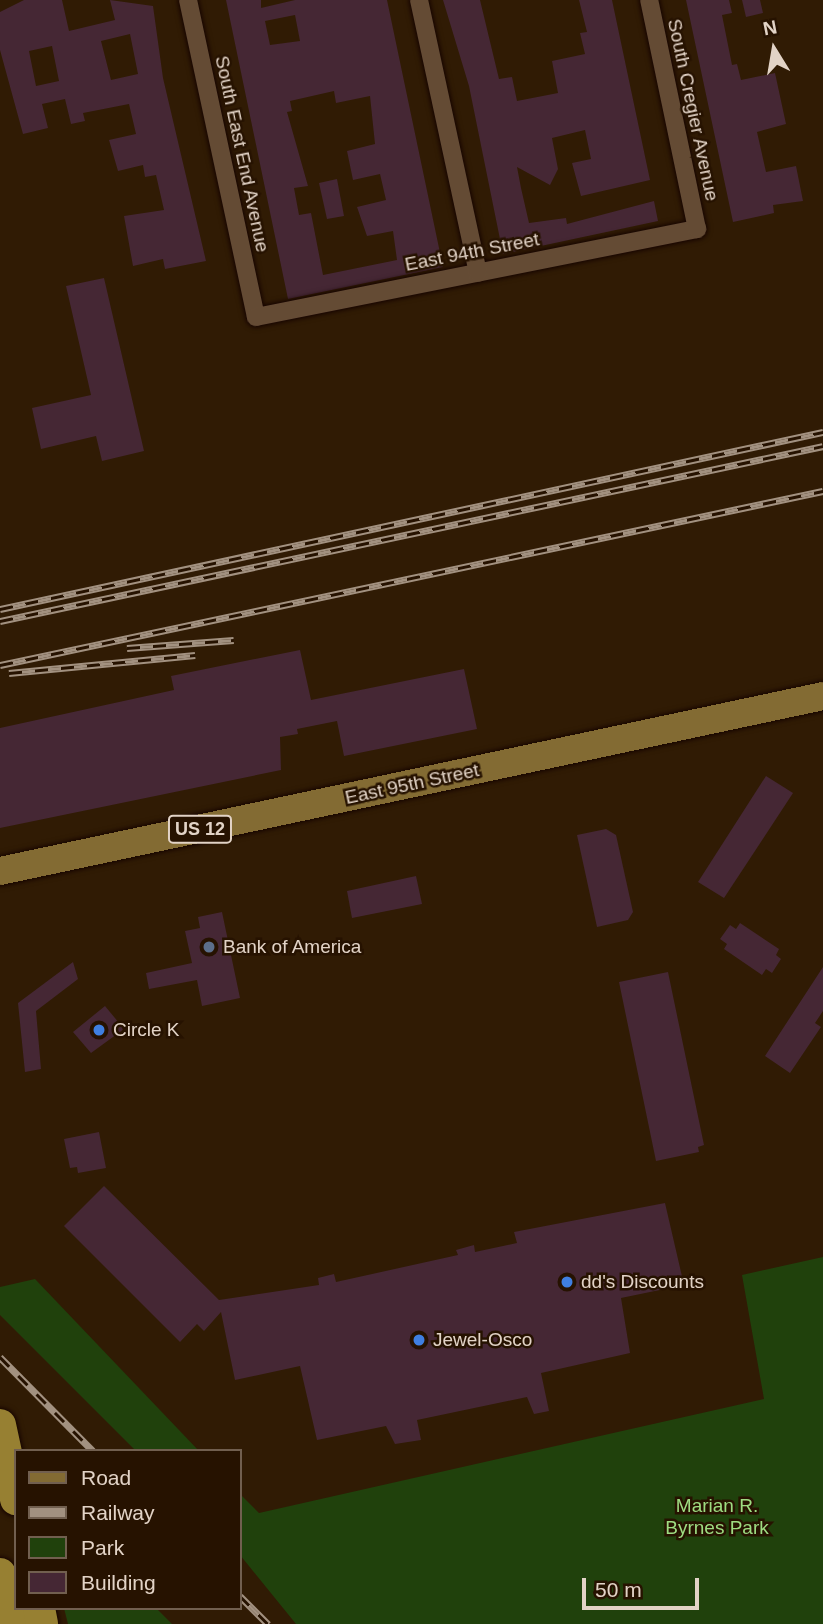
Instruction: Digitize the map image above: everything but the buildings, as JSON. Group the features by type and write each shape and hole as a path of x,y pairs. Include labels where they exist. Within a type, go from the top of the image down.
{"highway":[{"path":"0,1425 14,1490"},
{"path":"0,1574 12,1624"}],"main road":[{"name":"East 95th Street","path":"0,871 823,696"}],"street":[{"name":"South East End Avenue","path":"188,0 256,317"},
{"path":"419,0 478,273"},
{"name":"South Cregier Avenue","path":"649,0 697,229"},
{"name":"East 94th Street","path":"256,317 697,229"}],"green space":[{"name":"Marian R. Byrnes Park","path":"823,1257 823,1624 296,1624 242,1557 242,1496 259,1513 764,1399 742,1275"},
{"path":"35,1279 197,1449 134,1449 0,1315 0,1287"},
{"path":"64,1610 158,1610 172,1624 68,1624"}],"railway":[{"path":"0,609 823,432"},
{"path":"0,621 823,446"},
{"path":"0,665 823,491"},
{"path":"127,648 234,640"},
{"path":"9,673 195,655"},
{"path":"0,1357 91,1449"},
{"path":"242,1598 268,1624"}],"place":[{"name":"Bank of America","path":"209,947"},
{"name":"Circle K","path":"99,1030"},
{"name":"dd's Discounts","path":"567,1282"},
{"name":"Jewel-Osco","path":"419,1340"}]}
